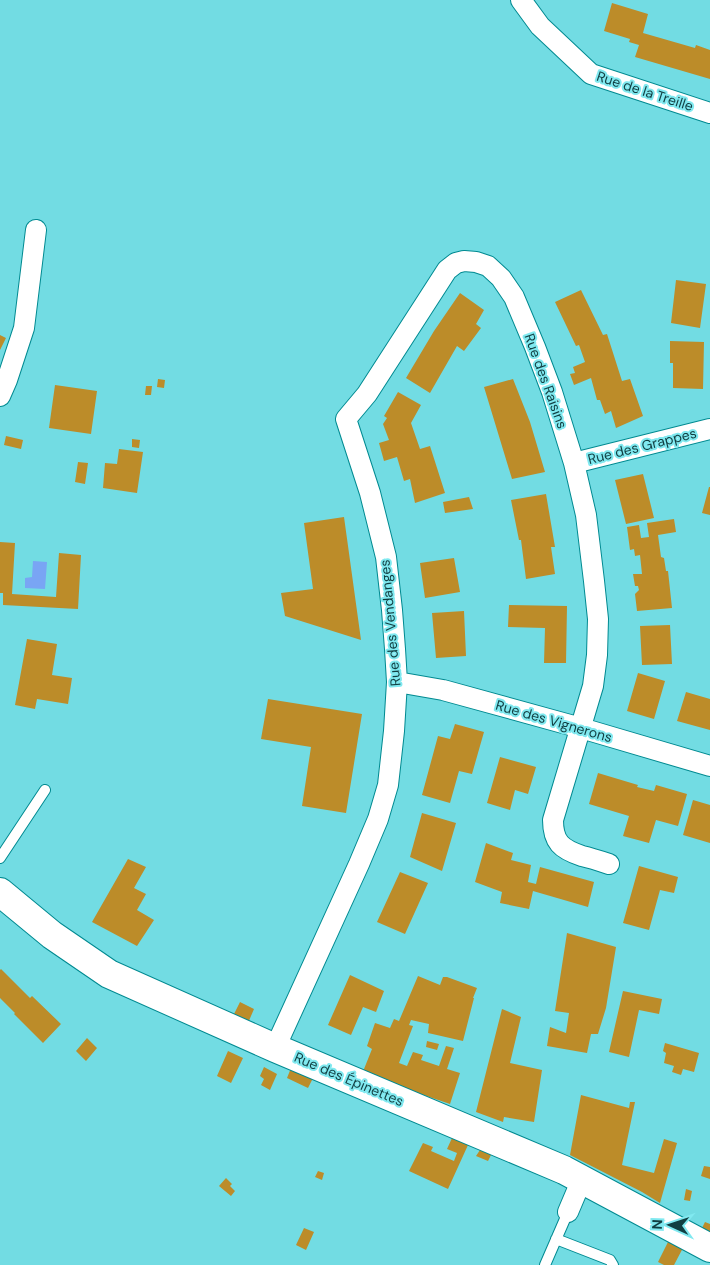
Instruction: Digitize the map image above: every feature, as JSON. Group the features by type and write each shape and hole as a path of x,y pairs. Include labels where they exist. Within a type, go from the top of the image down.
{"street":[{"name":"Rue de la Treille","path":"521,0 540,26 591,74 710,113"},
{"path":"0,396 24,328 36,230"},
{"name":"Rue des Raisins","path":"346,419 367,394 447,270 456,263 464,261 476,262 488,266 501,278 514,296 535,347 552,392 574,463 586,515 598,620 597,655 593,686 553,820 553,829 555,838 562,847 571,852 609,864"},
{"name":"Rue des Vendanges","path":"275,1048 360,864 378,819 388,785 397,682 392,610 386,558 370,493 346,419"},
{"name":"Rue des Grappes","path":"574,463 710,429"},
{"name":"Rue des Vignerons","path":"397,682 443,690 710,766"},
{"name":"Rue des Épinettes","path":"0,892 52,935 109,974 275,1048 564,1170 710,1248"},
{"path":"568,1212 582,1180"}],"lane":[{"path":"0,858 46,790"},
{"path":"545,1265 568,1212"},
{"path":"556,1238 610,1260 613,1265"}],"water":[{"path":"33,561 47,562 45,589 25,588 25,578 32,577"}],"building":[{"path":"612,3 648,14 643,33 695,48 696,45 710,50 710,79 635,57 639,45 629,42 630,39 604,31"},
{"path":"676,280 706,284 700,328 671,323"},
{"path":"581,290 603,335 607,334 622,381 630,379 643,416 616,428 611,411 605,414 600,400 597,400 591,378 574,385 570,374 575,373 573,367 585,362 579,345 576,346 555,302"},
{"path":"460,293 484,310 476,324 481,328 464,351 457,346 430,393 406,378 434,331"},
{"path":"0,335 6,338 0,350"},
{"path":"670,341 704,342 703,389 673,388 673,363 670,363"},
{"path":"158,379 165,380 164,388 157,387"},
{"path":"513,379 530,422 545,472 512,479 484,387"},
{"path":"55,385 97,391 91,434 49,428"},
{"path":"146,386 152,386 151,395 145,395"},
{"path":"398,392 421,405 411,423 420,449 430,446 445,493 415,503 410,479 404,481 397,457 384,461 379,443 389,440 383,424 387,418 384,416"},
{"path":"6,436 23,440 21,449 4,445"},
{"path":"132,439 140,440 139,448 132,447"},
{"path":"119,449 143,452 137,493 103,488 105,463 117,464"},
{"path":"78,462 88,463 85,484 75,482"},
{"path":"643,474 654,518 626,524 615,480"},
{"path":"710,487 710,515 702,513"},
{"path":"546,494 555,547 551,547 555,574 526,579 521,540 519,540 511,500"},
{"path":"469,497 473,509 445,513 443,502"},
{"path":"344,517 361,640 285,616 281,593 313,589 304,523"},
{"path":"674,519 676,532 658,535 661,557 664,558 666,571 668,571 672,608 637,611 635,594 639,590 638,586 635,586 633,574 642,574 640,555 635,556 634,549 630,550 627,527 639,525 641,538 649,537 647,523"},
{"path":"0,542 15,543 12,594 56,597 59,553 81,555 78,609 3,605 3,593 0,593"},
{"path":"454,558 460,592 425,598 420,563"},
{"path":"509,605 567,606 566,663 544,663 545,628 508,627"},
{"path":"464,611 466,656 436,658 432,613"},
{"path":"670,625 672,664 642,665 640,626"},
{"path":"27,639 57,644 52,675 72,678 68,704 37,699 35,709 15,705"},
{"path":"638,673 665,681 654,719 627,711"},
{"path":"686,692 710,699 710,730 677,721"},
{"path":"268,699 362,714 346,813 302,806 311,747 261,739"},
{"path":"455,724 484,732 472,774 459,771 450,803 422,795 438,736 450,739"},
{"path":"500,757 536,767 528,794 515,790 510,810 487,803"},
{"path":"598,773 638,785 637,787 654,791 656,785 687,794 678,826 656,820 649,843 623,836 629,816 589,804"},
{"path":"693,800 710,805 710,843 683,835"},
{"path":"422,813 456,823 442,871 410,857"},
{"path":"486,843 513,853 511,860 531,865 528,882 536,884 540,867 594,882 588,907 533,891 529,909 500,903 502,892 475,882"},
{"path":"128,859 146,867 134,888 146,894 137,910 154,920 137,946 92,922"},
{"path":"639,866 678,877 674,893 660,890 649,930 623,923"},
{"path":"400,872 428,883 405,934 377,922"},
{"path":"567,933 616,947 606,1008 598,1034 591,1034 587,1053 547,1046 550,1027 566,1033 569,1013 555,1011"},
{"path":"1,969 30,998 32,996 61,1024 43,1043 0,998"},
{"path":"350,975 384,991 376,1012 363,1007 351,1035 328,1025"},
{"path":"418,976 440,985 443,977 447,977 477,988 463,1041 428,1033 429,1024 411,1020 409,1025 413,1026 399,1063 407,1066 413,1052 423,1055 421,1060 439,1066 446,1046 454,1048 447,1069 460,1073 450,1104 362,1074 372,1049 367,1046 375,1023 390,1028 394,1019 399,1021"},
{"path":"623,991 662,999 659,1014 639,1010 629,1057 609,1052"},
{"path":"240,1002 254,1009 248,1023 233,1016"},
{"path":"502,1009 521,1017 510,1063 542,1070 534,1122 504,1117 503,1122 476,1112"},
{"path":"87,1038 97,1048 86,1061 76,1051"},
{"path":"427,1041 439,1044 437,1050 426,1047"},
{"path":"665,1043 699,1053 694,1072 683,1069 681,1075 672,1072 674,1066 664,1063 666,1053 663,1051"},
{"path":"228,1051 243,1058 231,1083 217,1076"},
{"path":"264,1067 277,1074 270,1090 261,1085 264,1079 260,1076"},
{"path":"291,1068 313,1078 308,1088 287,1078"},
{"path":"581,1095 629,1108 630,1102 635,1102 622,1165 654,1173 664,1139 677,1143 660,1203 570,1155"},
{"path":"452,1138 468,1145 448,1189 409,1171 423,1143 433,1147 431,1151 454,1161 457,1153 447,1149"},
{"path":"480,1150 491,1155 488,1161 476,1156"},
{"path":"704,1166 710,1167 710,1179 701,1176"},
{"path":"318,1171 324,1173 322,1180 315,1177"},
{"path":"226,1178 232,1184 230,1186 235,1191 231,1196 219,1186"},
{"path":"686,1189 692,1191 690,1201 684,1200"},
{"path":"705,1222 710,1224 710,1233 702,1228"},
{"path":"304,1228 314,1232 306,1250 296,1245"},
{"path":"670,1238 684,1246 674,1265 664,1265 658,1262"}]}
